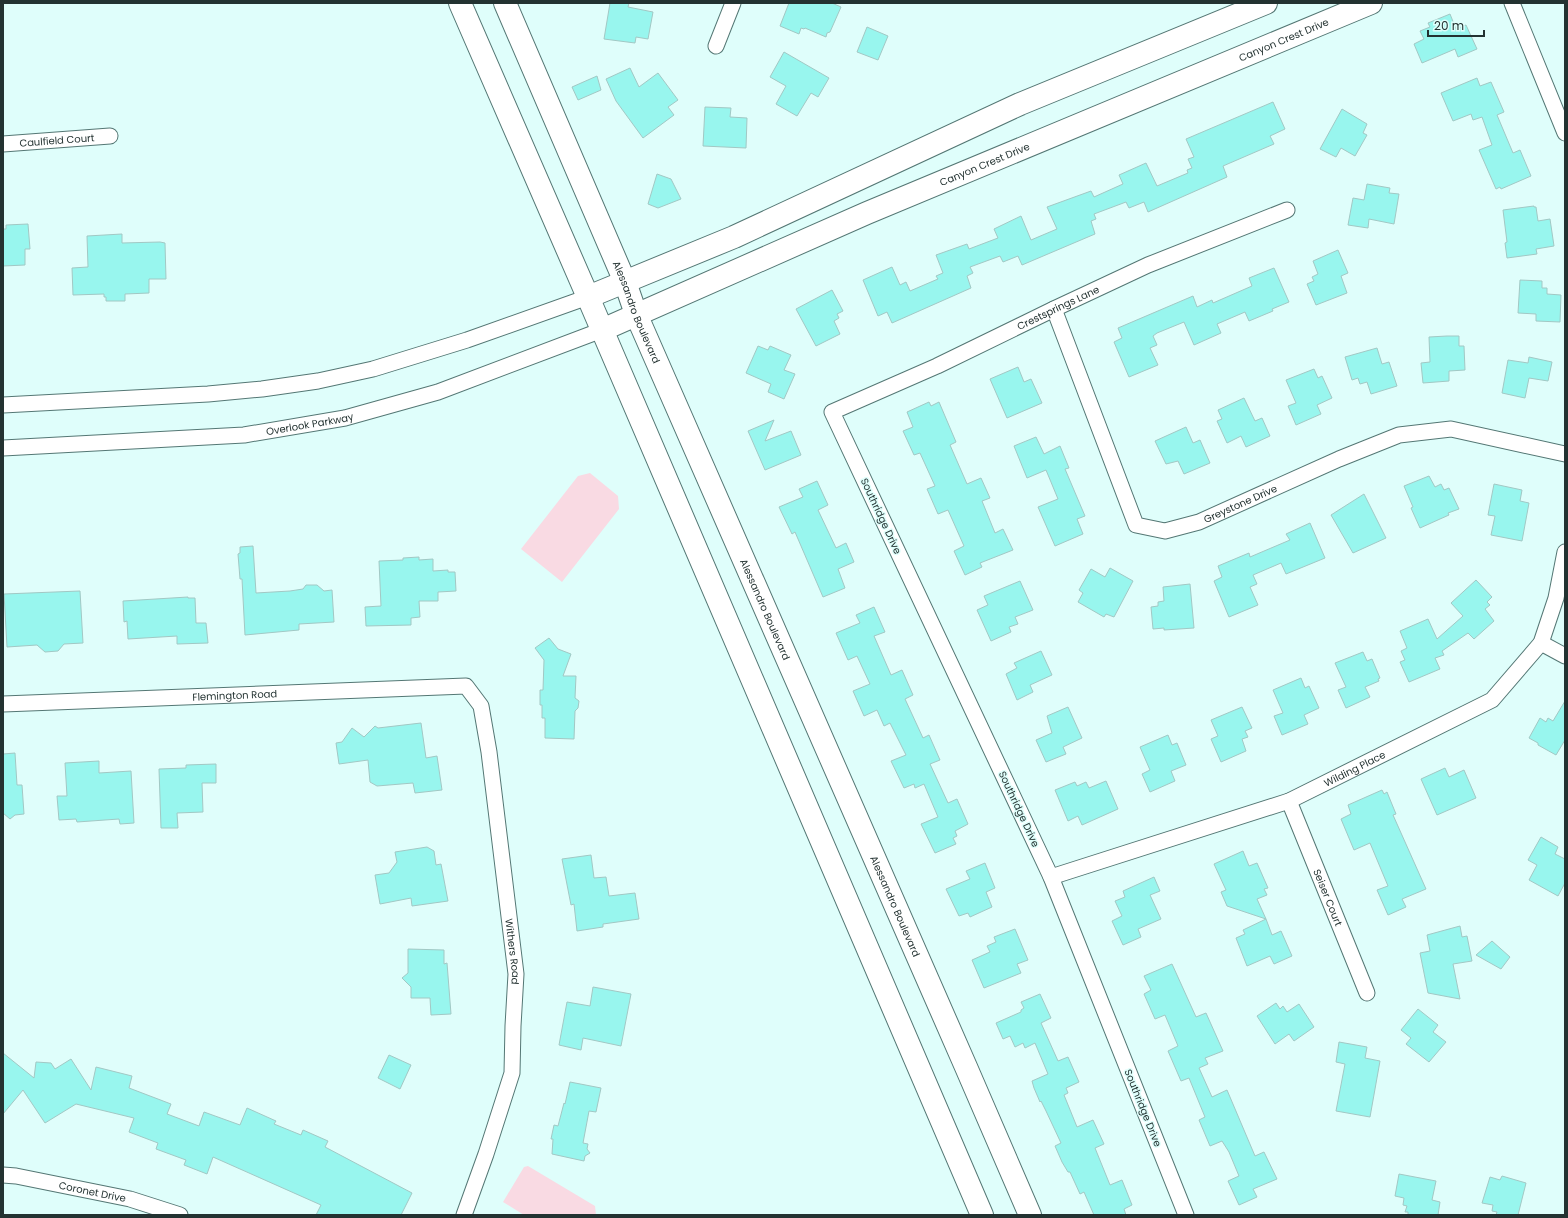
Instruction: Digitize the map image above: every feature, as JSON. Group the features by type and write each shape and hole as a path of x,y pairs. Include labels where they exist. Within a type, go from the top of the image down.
{"main road":[{"path":"460,3 588,297 982,1215"},
{"name":"Alessandro Boulevard","path":"505,3 624,282 636,314 1030,1215"},
{"path":"588,297 734,237 1020,104 1266,3"},
{"name":"Canyon Crest Drive","path":"602,330 875,210 1370,3"}],"street":[{"path":"716,46 733,3"},
{"path":"1512,3 1560,103 1565,133"},
{"name":"Caulfield Court","path":"3,144 110,136"},
{"name":"Crestsprings Lane","path":"832,412 937,366 1148,265 1287,210"},
{"path":"3,405 208,394 262,389 318,381 373,369 467,340 588,297"},
{"name":"Greystone Drive","path":"1054,309 1136,525 1165,531 1199,522 1339,459 1399,435 1451,429 1565,454"},
{"name":"Overlook Parkway","path":"3,448 244,435 345,418 438,392 602,330"},
{"name":"Southridge Drive","path":"832,412 1051,877 1186,1215"},
{"name":"Wilding Place","path":"1051,877 1289,801 1492,700 1541,643 1556,598 1565,552"},
{"path":"1541,643 1565,656"},
{"name":"Flemington Road","path":"3,704 466,686"},
{"name":"Withers Road","path":"464,1215 486,1154 512,1073 516,974 489,752 481,706 466,686"},
{"name":"Seiser Court","path":"1289,801 1367,993"},
{"name":"Coronet Drive","path":"3,1175 16,1176 130,1199 180,1215"}],"shaded area":[{"path":"590,473 618,496 619,509 562,582 521,549 578,476"},
{"path":"528,1166 595,1206 596,1215 524,1215 503,1202 524,1167"}],"building":[{"path":"610,3 629,3 628,7 653,12 648,39 636,37 635,43 604,39"},
{"path":"789,3 832,3 841,7 830,32 827,33 826,37 805,28 801,28 799,34 780,26"},
{"path":"1450,14 1456,29 1466,25 1477,49 1458,57 1455,49 1422,63 1414,44 1424,39 1420,31 1430,27 1428,23"},
{"path":"867,27 888,36 878,60 857,52"},
{"path":"784,52 829,78 818,97 811,93 797,116 776,104 786,86 770,77"},
{"path":"630,68 639,87 658,73 678,100 668,107 674,115 643,138 616,101 606,79"},
{"path":"597,76 601,90 578,100 572,87"},
{"path":"1477,78 1480,86 1491,82 1504,112 1497,115 1513,153 1520,150 1531,176 1501,189 1500,187 1496,189 1479,150 1492,145 1482,117 1473,120 1471,114 1453,121 1441,93"},
{"path":"1273,102 1285,129 1270,136 1274,144 1223,166 1227,177 1148,212 1144,202 1129,208 1126,202 1094,214 1096,219 1091,221 1095,234 1022,265 1018,256 1003,262 1000,256 970,267 973,273 967,276 971,288 892,323 887,312 878,316 863,280 892,267 900,285 906,282 910,291 938,279 936,276 943,273 936,255 967,244 969,249 998,238 994,229 1021,216 1031,240 1057,229 1047,207 1091,191 1094,197 1123,184 1119,175 1146,163 1157,186 1188,173 1187,170 1192,168 1188,159 1194,157 1186,139"},
{"path":"705,107 731,108 730,117 747,118 746,148 703,146"},
{"path":"1342,109 1367,124 1363,133 1367,135 1355,156 1341,148 1336,157 1320,149"},
{"path":"657,174 671,179 681,199 658,208 648,204"},
{"path":"1367,184 1390,188 1389,193 1399,194 1394,224 1369,219 1368,228 1348,225 1353,198 1364,200"},
{"path":"1536,207 1538,221 1550,219 1554,246 1536,249 1537,254 1507,258 1505,243 1507,242 1503,210"},
{"path":"28,224 30,249 25,249 25,265 3,266 3,229 6,229 6,225"},
{"path":"122,234 122,243 165,243 166,279 149,279 149,293 125,294 125,301 106,301 104,294 73,295 72,268 88,267 87,236"},
{"path":"1338,250 1348,273 1341,276 1347,293 1316,305 1307,284 1314,281 1312,277 1318,274 1313,261"},
{"path":"1274,268 1289,302 1272,309 1273,311 1249,321 1245,312 1217,324 1221,333 1194,345 1184,322 1157,333 1153,336 1157,345 1150,348 1158,365 1129,377 1114,342 1122,338 1118,328 1193,296 1197,307 1212,300 1213,303 1252,286 1249,278"},
{"path":"1520,280 1542,281 1542,288 1547,288 1547,294 1561,295 1560,322 1536,321 1536,314 1518,313"},
{"path":"832,290 843,311 837,314 839,318 834,321 840,334 816,346 796,309"},
{"path":"1459,336 1459,346 1464,346 1465,370 1449,371 1449,381 1423,383 1421,363 1430,362 1429,337"},
{"path":"758,346 768,350 770,346 791,355 784,370 795,374 784,399 768,392 771,384 746,373"},
{"path":"1377,348 1382,364 1389,362 1397,386 1371,394 1367,382 1360,384 1358,378 1352,380 1345,357"},
{"path":"1529,357 1552,362 1548,381 1529,378 1525,398 1502,393 1508,360 1528,363"},
{"path":"1018,367 1024,382 1031,379 1042,403 1007,418 990,379"},
{"path":"1314,369 1318,378 1322,376 1332,398 1317,405 1321,414 1296,425 1288,406 1296,403 1286,380"},
{"path":"1244,398 1255,421 1262,418 1270,436 1246,447 1241,436 1227,443 1217,421 1222,419 1218,410"},
{"path":"929,402 931,406 939,402 956,442 950,445 967,484 981,478 990,498 982,501 995,533 1003,529 1013,550 980,563 982,567 965,575 954,551 964,546 948,510 938,514 927,489 935,486 920,453 914,455 903,431 913,427 907,412"},
{"path":"774,420 765,441 791,431 801,455 765,470 748,431"},
{"path":"1186,427 1193,443 1200,440 1210,463 1184,474 1178,461 1166,464 1155,441"},
{"path":"1036,437 1044,454 1060,446 1069,468 1065,469 1085,516 1077,519 1083,534 1055,546 1038,507 1058,499 1046,470 1027,478 1014,446"},
{"path":"1429,476 1435,487 1441,484 1444,490 1449,488 1459,509 1448,513 1449,515 1420,528 1411,508 1413,507 1404,486"},
{"path":"817,481 828,505 818,510 836,548 846,543 854,562 838,569 845,588 823,597 795,532 792,534 779,507 803,497 799,489"},
{"path":"1494,484 1522,490 1520,501 1529,503 1522,541 1491,535 1495,516 1488,515"},
{"path":"1364,494 1386,538 1353,553 1331,515"},
{"path":"1310,523 1325,558 1286,574 1281,563 1253,575 1257,584 1250,587 1258,605 1229,617 1214,581 1222,577 1218,566 1249,553 1250,557 1290,540 1286,534"},
{"path":"253,546 256,593 303,589 306,585 317,585 324,591 332,590 334,622 299,624 299,630 245,635 242,579 240,579 238,554 240,553 240,547"},
{"path":"419,557 419,560 433,559 433,571 448,570 448,572 455,572 456,591 438,592 438,601 419,601 420,617 411,618 411,625 366,626 365,607 381,606 379,561 403,560 403,558"},
{"path":"1110,568 1133,581 1114,617 1106,614 1104,617 1078,602 1083,593 1079,590 1091,569 1105,577"},
{"path":"1476,580 1492,597 1487,602 1490,605 1485,609 1494,621 1474,639 1468,633 1442,651 1444,655 1435,658 1440,669 1409,682 1400,662 1405,660 1401,651 1407,648 1400,631 1428,619 1437,639 1463,616 1451,603"},
{"path":"1020,581 1033,610 1015,617 1018,624 1009,627 1011,632 991,641 977,610 988,605 984,596"},
{"path":"1190,584 1194,628 1164,630 1164,628 1153,629 1151,607 1158,606 1158,602 1164,601 1163,587"},
{"path":"80,591 83,643 64,644 58,651 45,652 37,645 7,647 4,594"},
{"path":"188,597 195,598 196,623 206,623 208,643 177,644 177,636 128,639 127,621 124,622 123,601"},
{"path":"874,607 885,632 874,636 891,675 902,670 913,695 905,699 923,738 929,735 940,760 930,764 948,803 957,799 968,824 955,831 957,836 953,838 956,844 935,853 921,824 938,817 924,784 915,788 914,784 904,788 891,761 906,755 890,723 884,726 877,710 864,716 853,691 870,684 857,656 848,660 836,633 860,623 856,615"},
{"path":"549,638 558,649 571,654 563,676 576,676 575,698 579,701 578,708 575,711 574,739 545,738 545,718 542,718 542,705 540,705 540,690 543,690 544,660 535,648"},
{"path":"1041,651 1052,675 1030,685 1033,692 1017,700 1006,674 1017,668 1014,663"},
{"path":"1363,652 1367,661 1372,659 1380,678 1378,679 1379,681 1365,687 1370,697 1346,708 1338,690 1346,687 1335,663"},
{"path":"1301,678 1305,688 1309,686 1319,708 1304,715 1308,724 1282,735 1274,716 1283,713 1273,690"},
{"path":"1565,701 1565,740 1556,755 1529,738 1540,718 1546,722 1548,718 1553,721"},
{"path":"1068,707 1082,738 1063,747 1066,754 1046,762 1036,740 1052,733 1047,716"},
{"path":"1242,707 1252,728 1245,731 1248,737 1242,739 1246,751 1221,762 1211,739 1218,736 1211,720"},
{"path":"421,723 426,758 437,756 442,790 415,793 413,783 377,786 370,782 368,760 339,764 336,743 342,742 352,728 364,737 375,726 378,728"},
{"path":"1168,735 1172,745 1177,743 1186,765 1171,771 1175,781 1150,792 1142,774 1150,770 1140,747"},
{"path":"15,753 17,785 22,785 24,814 15,815 10,819 3,813 3,754"},
{"path":"99,761 99,773 131,771 134,823 120,824 119,819 77,822 76,819 59,820 57,796 67,796 65,763"},
{"path":"216,764 216,783 202,783 203,812 177,813 178,828 161,828 159,769 186,768 186,765"},
{"path":"1445,768 1449,777 1464,770 1476,798 1437,815 1421,779"},
{"path":"1106,781 1118,809 1082,825 1078,816 1068,821 1055,790 1075,782 1077,786 1086,782 1089,788"},
{"path":"1382,790 1384,794 1387,792 1396,814 1393,815 1426,889 1402,899 1406,907 1388,915 1377,890 1388,886 1370,843 1354,850 1341,819 1351,814 1348,805"},
{"path":"1541,837 1558,847 1555,854 1565,859 1565,883 1558,896 1529,880 1537,865 1528,860"},
{"path":"427,847 434,851 436,865 441,864 448,901 412,906 411,898 380,904 375,875 389,873 397,862 395,852"},
{"path":"1243,851 1249,866 1257,863 1268,888 1264,889 1267,895 1257,899 1266,919 1227,906 1221,892 1226,890 1214,864"},
{"path":"591,855 594,878 606,877 609,896 635,893 639,919 603,924 603,927 577,931 574,904 571,905 562,859"},
{"path":"985,863 995,888 986,892 992,907 970,917 968,913 959,916 946,889 970,879 966,871"},
{"path":"1154,877 1160,891 1150,895 1161,919 1138,929 1141,937 1123,945 1112,921 1122,916 1115,901 1125,897 1123,891"},
{"path":"1266,919 1272,935 1281,931 1292,956 1274,964 1270,956 1247,966 1236,938 1245,934 1243,930"},
{"path":"1460,926 1462,937 1467,936 1472,961 1453,964 1460,999 1428,993 1420,953 1430,951 1427,935"},
{"path":"1015,929 1028,960 1017,964 1021,973 984,988 972,960 990,952 987,946 996,942 994,937"},
{"path":"1492,941 1510,957 1501,969 1476,955"},
{"path":"408,949 444,950 444,964 447,963 451,1014 431,1015 430,998 411,998 411,987 402,978 408,973"},
{"path":"1172,964 1196,1017 1206,1013 1223,1051 1205,1058 1208,1064 1199,1068 1212,1097 1227,1090 1255,1156 1264,1152 1277,1179 1253,1189 1257,1197 1239,1205 1228,1181 1239,1176 1229,1152 1222,1141 1210,1146 1199,1120 1205,1117 1189,1078 1181,1081 1168,1051 1178,1046 1165,1015 1155,1019 1144,994 1151,990 1144,976"},
{"path":"593,987 631,994 621,1046 583,1038 581,1050 559,1045 567,1002 590,1006"},
{"path":"1040,994 1051,1018 1041,1023 1058,1061 1068,1057 1079,1082 1066,1088 1068,1093 1064,1095 1077,1127 1093,1120 1104,1144 1095,1148 1110,1185 1122,1180 1132,1205 1124,1209 1126,1215 1094,1215 1084,1192 1080,1194 1070,1172 1068,1172 1062,1162 1055,1146 1061,1143 1034,1088 1032,1081 1048,1074 1035,1043 1025,1048 1023,1043 1015,1047 1010,1036 1003,1039 996,1023 1021,1012 1024,1008 1021,1002"},
{"path":"1276,1003 1280,1009 1283,1006 1287,1012 1299,1004 1314,1027 1294,1041 1289,1034 1275,1044 1257,1016"},
{"path":"1418,1009 1438,1025 1433,1032 1446,1042 1429,1062 1406,1044 1411,1038 1401,1030"},
{"path":"1339,1042 1367,1047 1365,1058 1380,1061 1370,1117 1336,1111 1345,1064 1336,1062"},
{"path":"3,1053 34,1078 36,1062 51,1063 55,1069 71,1059 91,1090 96,1067 132,1076 129,1088 171,1104 167,1114 199,1126 204,1112 240,1125 247,1108 276,1121 274,1124 301,1135 303,1130 328,1141 325,1147 412,1193 401,1215 316,1215 321,1205 213,1157 207,1174 184,1165 186,1160 156,1149 158,1143 129,1132 134,1118 76,1104 45,1123 23,1090 3,1114"},
{"path":"389,1055 411,1065 400,1089 378,1078"},
{"path":"570,1082 601,1088 596,1112 589,1111 583,1143 588,1144 587,1149 590,1153 585,1156 584,1161 552,1154 553,1139 551,1139 554,1125 558,1126"},
{"path":"1399,1174 1436,1181 1432,1200 1440,1202 1438,1215 1408,1215 1408,1212 1405,1212 1407,1206 1403,1205 1404,1198 1395,1196"},
{"path":"1502,1176 1526,1183 1518,1215 1496,1215 1497,1212 1492,1211 1493,1205 1482,1203 1490,1177 1500,1180"}]}
